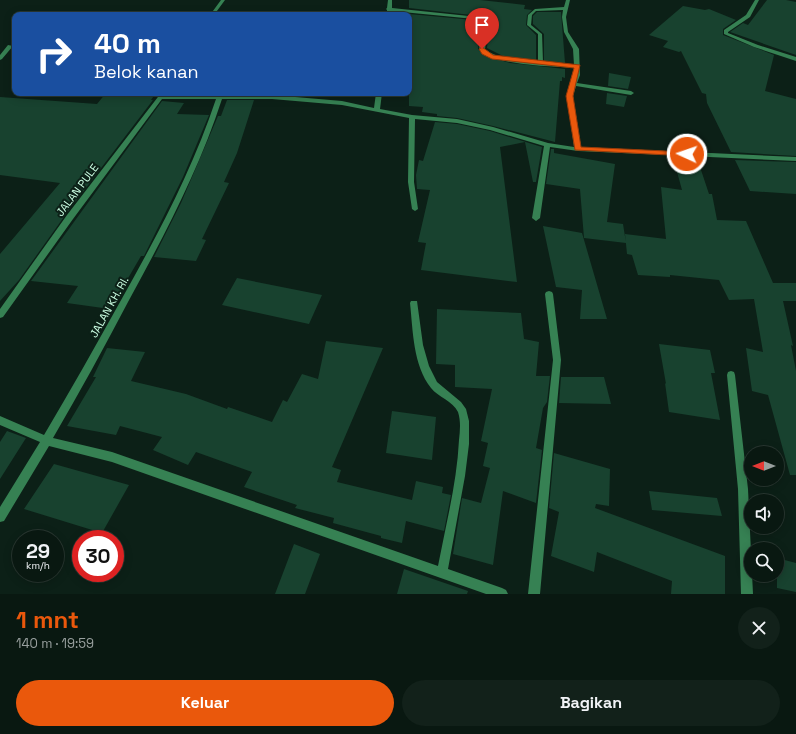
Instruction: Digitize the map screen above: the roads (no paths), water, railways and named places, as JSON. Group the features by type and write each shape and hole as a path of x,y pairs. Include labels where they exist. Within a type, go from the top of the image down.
{"street":[{"path":"214,12 223,0"},
{"path":"389,12 390,0"},
{"path":"568,0 564,17 566,32 576,49 577,67 577,75 570,96 570,107 578,149"},
{"path":"757,0 748,16 726,32 726,34 750,44 796,59"},
{"path":"541,62 541,37 538,32 529,25 530,15 535,10 566,8"},
{"path":"412,14 486,19 490,21 491,24 484,36 482,49 484,53 492,57 577,67"},
{"path":"0,45 12,46"},
{"path":"0,58 12,46"},
{"path":"573,84 632,93"},
{"name":"JALAN PULE","path":"0,314 161,96"},
{"path":"181,96 306,99 412,117 457,121 491,128 547,145 578,149 796,159"},
{"path":"377,110 379,96"},
{"name":"JALAN KH. RI.","path":"0,517 48,441 153,250 192,167 219,98"},
{"path":"412,117 411,182 415,209"},
{"path":"536,218 547,145"},
{"path":"534,594 557,360 549,294"},
{"path":"0,300 9,302"},
{"path":"414,303 418,341 425,368 434,384 459,404 464,414 465,429 462,465 442,572"},
{"path":"731,375 743,489 746,594"},
{"path":"0,420 48,441 112,457 502,594"}]}
